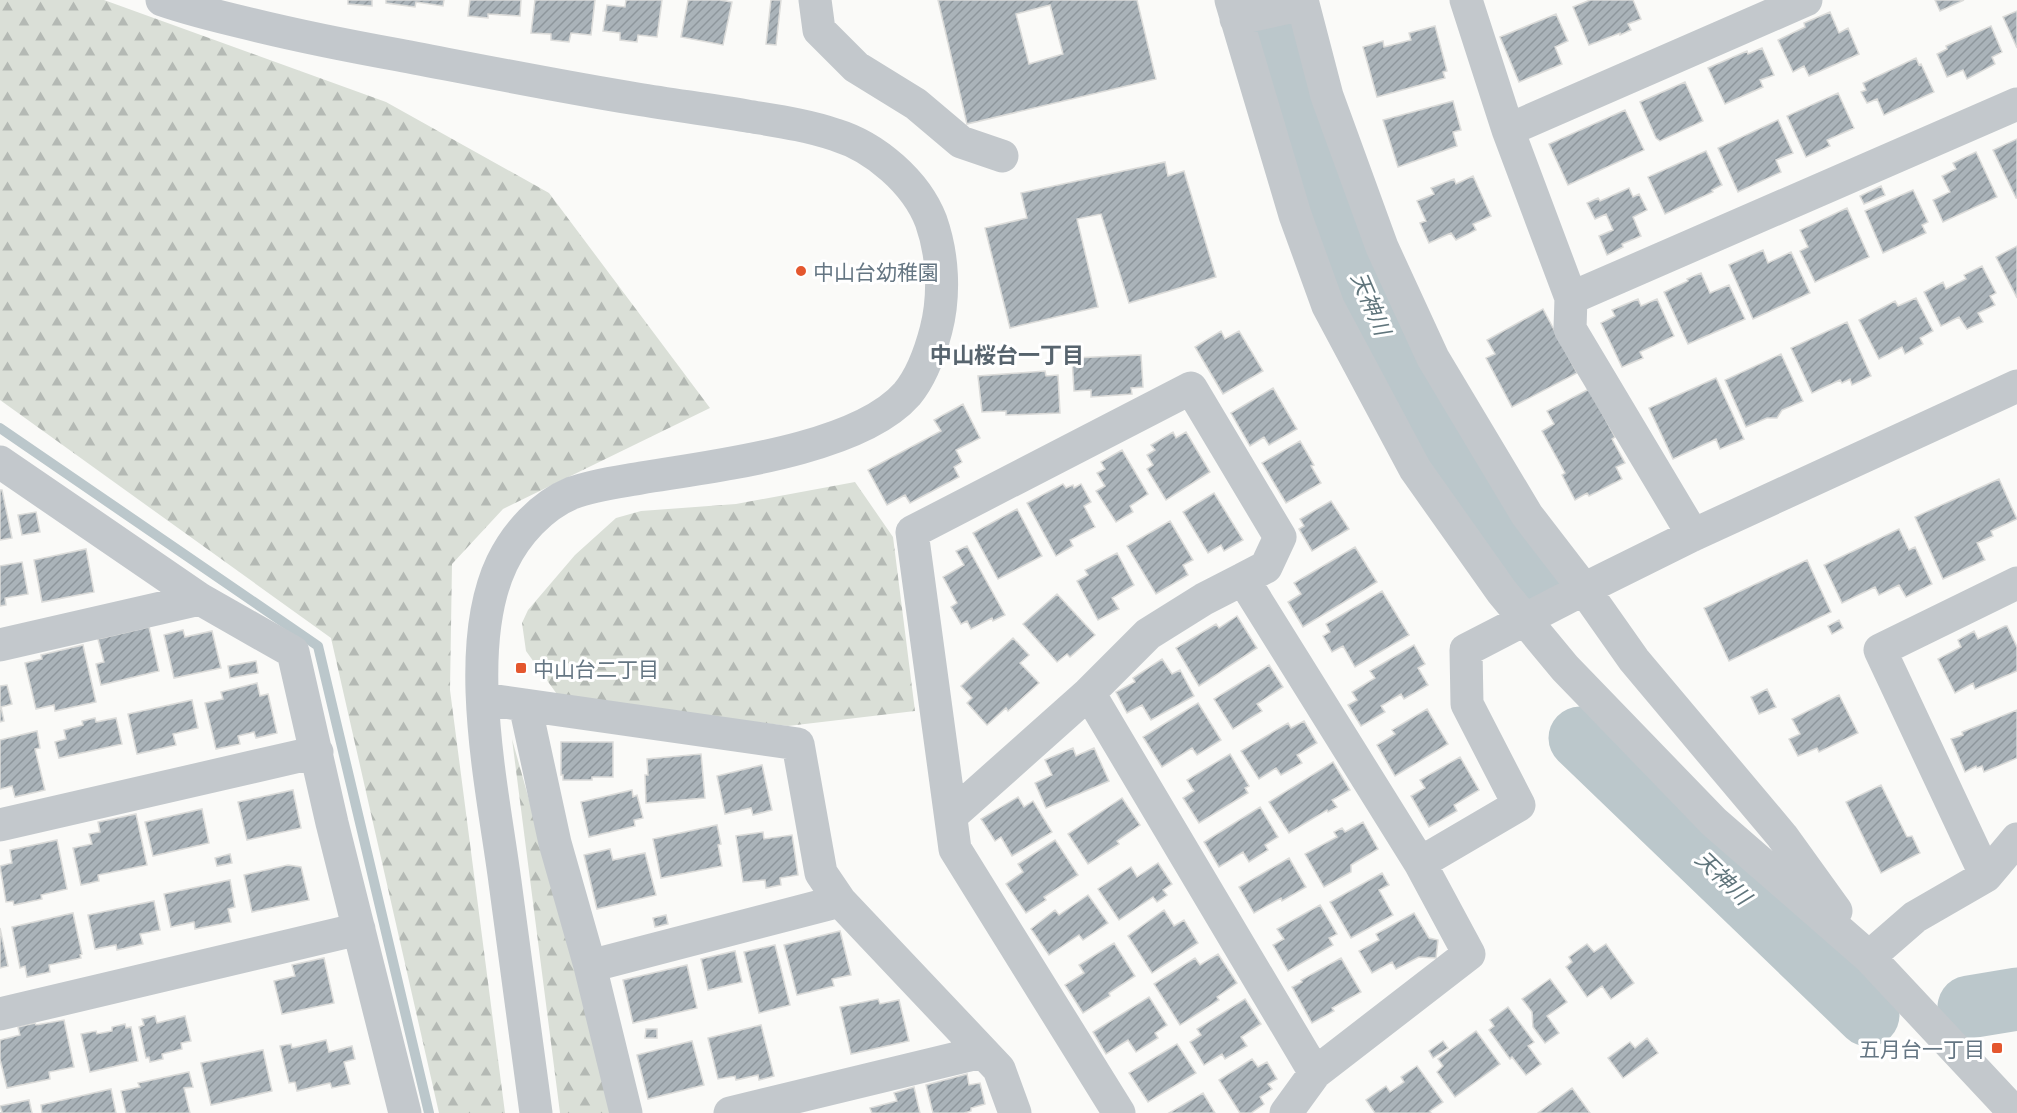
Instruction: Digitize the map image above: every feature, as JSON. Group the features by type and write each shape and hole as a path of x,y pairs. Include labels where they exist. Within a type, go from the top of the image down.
{"street":[{"path":"162,0 186,9 321,41 602,93 795,124 841,136 879,156 911,187 930,218 940,264 940,315 921,373 906,394 885,413 863,427 833,438 764,456 606,484 570,494 538,515 515,539 499,568 486,608 481,654 483,699 486,743 536,1113"},
{"path":"815,0 819,30 856,67 915,104 961,142 1002,156"},
{"path":"1466,0 1508,130 1570,298 1570,329 1693,535"},
{"path":"1508,130 1806,0"},
{"path":"1869,957 1782,836 1634,660 1584,589 1527,515 1433,358 1378,236 1328,96 1303,2 1233,9 1295,215 1328,306 1415,469 1502,592 1565,668 1714,822 1869,957 2015,1113"},
{"path":"1570,298 2017,104"},
{"path":"1420,863 1519,805 1467,704 1466,650 1693,535 2017,386"},
{"path":"951,816 1089,693 1148,634 1204,599 1266,567 1280,537 1191,388 912,532 955,849 1119,1113"},
{"path":"0,462 200,599 293,652 359,929 397,1111"},
{"path":"1243,579 1420,863 1468,954 1316,1073 1286,1113"},
{"path":"1986,876 1880,650 2017,583"},
{"path":"0,645 200,599"},
{"path":"1089,693 1316,1073"},
{"path":"483,699 798,744 821,873 840,900 999,1069 1015,1113"},
{"path":"525,705 555,843 590,966 626,1113"},
{"path":"0,825 317,752"},
{"path":"1869,957 1915,917 1986,876 2017,838"},
{"path":"590,966 840,900"},
{"path":"0,1014 359,929"},
{"path":"730,1113 982,1052"}],"green space":[{"path":"0,0 104,0 386,102 549,193 710,408 503,509 452,564 450,690 505,1113 439,1113 331,638 0,400"},
{"path":"855,482 893,537 915,711 788,726 559,697 526,651 522,623 528,610 575,555 616,518 641,511 736,504"},
{"path":"512,739 617,1113 560,1113"}],"building":[{"path":"348,0 372,0 372,6 348,4"},
{"path":"386,0 444,0 443,6 416,2 415,7 386,3"},
{"path":"470,0 521,0 520,16 488,14 488,18 468,16"},
{"path":"535,0 595,0 591,35 571,33 569,42 551,40 551,34 531,33"},
{"path":"626,0 662,0 657,37 638,35 637,42 620,40 620,33 603,31 607,5 625,7"},
{"path":"688,0 732,2 723,45 681,37"},
{"path":"771,0 781,0 776,45 766,44"},
{"path":"938,0 1137,0 1156,79 967,124","holes":["1050,5 1063,54 1029,64 1016,14"]},
{"path":"1590,0 1633,0 1641,19 1628,24 1631,30 1589,45 1573,7"},
{"path":"1935,0 1964,0 1940,11"},
{"path":"2017,11 2017,48 2003,17"},
{"path":"1830,12 1839,33 1848,28 1859,54 1809,76 1804,66 1793,72 1778,40 1805,27 1804,23"},
{"path":"1556,14 1568,41 1555,47 1562,64 1519,82 1500,37"},
{"path":"1435,26 1447,71 1443,72 1445,78 1377,97 1363,47 1383,41 1384,47 1411,40 1409,33"},
{"path":"1991,26 2002,52 1992,57 1995,64 1967,79 1963,70 1947,77 1937,54 1947,49 1946,46"},
{"path":"1762,48 1774,75 1760,80 1763,87 1725,104 1708,68 1747,51 1748,54"},
{"path":"1916,58 1934,92 1884,115 1877,99 1867,103 1861,92 1866,90 1863,83"},
{"path":"1685,82 1703,121 1660,141 1656,138 1640,102"},
{"path":"1838,93 1854,128 1827,140 1830,146 1806,157 1787,116"},
{"path":"1453,101 1461,130 1453,132 1457,146 1398,167 1383,120"},
{"path":"1625,110 1644,150 1568,185 1549,144"},
{"path":"1778,120 1793,153 1776,160 1781,172 1738,192 1718,148"},
{"path":"2017,139 2017,198 2016,198 1993,150"},
{"path":"1706,151 1722,185 1712,190 1713,192 1665,214 1648,177"},
{"path":"1976,152 1997,197 1943,222 1933,200 1950,192 1942,176 1956,169 1953,163"},
{"path":"1165,162 1168,176 1184,171 1216,277 1129,303 1101,214 1077,219 1098,307 1010,328 985,228 1027,218 1021,193"},
{"path":"1473,176 1491,216 1473,224 1476,230 1456,240 1451,233 1429,243 1420,223 1426,221 1417,201 1434,194 1431,188 1454,179 1456,184"},
{"path":"1881,186 1885,195 1864,204 1860,196"},
{"path":"1629,188 1633,197 1639,194 1647,210 1633,217 1641,236 1622,244 1623,247 1607,255 1599,236 1613,230 1606,214 1595,219 1587,203 1598,198 1600,201"},
{"path":"1913,190 1928,222 1922,225 1926,233 1883,253 1865,211"},
{"path":"1847,208 1869,257 1815,282 1800,251 1808,247 1800,230"},
{"path":"2017,246 2017,298 1996,257"},
{"path":"1763,250 1768,263 1791,252 1810,293 1753,319 1729,265"},
{"path":"1982,266 1996,293 1990,296 1995,305 1978,313 1983,322 1967,329 1959,317 1941,326 1924,292 1943,282 1946,289 1966,279 1964,275"},
{"path":"1701,273 1710,293 1729,285 1745,319 1688,344 1664,292"},
{"path":"1916,298 1933,331 1920,338 1923,344 1905,354 1902,347 1879,359 1859,320 1895,301 1898,306"},
{"path":"1638,299 1641,306 1657,299 1674,336 1640,352 1643,358 1622,367 1601,323 1615,316 1612,310"},
{"path":"1543,309 1577,373 1512,407 1486,358 1495,354 1487,340"},
{"path":"1847,322 1871,376 1852,385 1850,379 1842,383 1840,380 1812,393 1791,348"},
{"path":"1221,331 1225,339 1239,331 1263,371 1223,394 1195,347"},
{"path":"1781,354 1803,401 1782,410 1777,418 1767,418 1746,427 1725,380"},
{"path":"1141,355 1143,387 1131,388 1132,394 1091,397 1091,390 1074,391 1072,358"},
{"path":"1045,371 1046,376 1058,375 1060,413 1006,415 1006,411 982,412 978,376"},
{"path":"1716,378 1744,439 1720,449 1716,439 1673,459 1649,408"},
{"path":"1273,388 1297,429 1269,445 1264,437 1250,446 1231,413"},
{"path":"1589,389 1615,437 1612,439 1625,463 1616,467 1622,479 1589,496 1587,493 1575,500 1562,475 1565,473 1542,431 1554,424 1547,411"},
{"path":"963,404 980,438 956,450 962,462 954,467 959,477 910,503 905,495 887,505 868,470 941,431 934,420"},
{"path":"1173,432 1176,438 1186,432 1210,472 1166,500 1147,469 1153,465 1147,455 1155,450 1151,445"},
{"path":"1300,441 1321,483 1286,503 1262,463"},
{"path":"1122,450 1148,494 1130,506 1133,512 1116,522 1096,491 1105,486 1097,473 1105,469 1101,462"},
{"path":"1999,479 2017,519 1991,531 1993,536 1977,543 1985,560 1943,579 1915,517"},
{"path":"1063,484 1066,488 1073,485 1074,488 1081,484 1091,502 1084,506 1095,527 1070,540 1073,546 1056,556 1027,503"},
{"path":"0,490 2,490 12,538 0,540"},
{"path":"1214,493 1243,540 1224,551 1221,545 1208,553 1183,512"},
{"path":"1331,501 1349,529 1312,551 1299,529 1304,526 1300,519"},
{"path":"1017,509 1042,556 998,579 973,533"},
{"path":"36,512 40,532 22,535 18,515"},
{"path":"1170,521 1193,560 1183,565 1188,575 1156,594 1127,546"},
{"path":"1899,529 1909,550 1915,547 1932,584 1906,597 1899,585 1879,595 1875,587 1842,603 1824,565"},
{"path":"967,546 1005,615 993,621 992,618 971,629 967,621 961,624 951,607 957,603 943,577 964,565 956,551"},
{"path":"1355,547 1377,582 1303,627 1288,602 1301,594 1294,583"},
{"path":"86,549 94,592 42,602 34,560"},
{"path":"1117,553 1134,585 1112,598 1119,609 1098,620 1077,581 1088,575 1085,570"},
{"path":"1807,560 1831,612 1729,661 1704,608"},
{"path":"22,562 28,594 5,598 6,605 0,606 0,566"},
{"path":"1382,591 1409,635 1355,667 1343,646 1332,652 1323,636 1330,632 1326,624"},
{"path":"1057,594 1095,635 1070,657 1067,654 1057,662 1023,624"},
{"path":"1237,616 1257,648 1199,686 1176,648 1216,624 1219,628"},
{"path":"1839,620 1843,628 1832,634 1828,626"},
{"path":"2005,626 2017,647 2017,671 1975,689 1973,683 1955,693 1938,659 1961,647 1958,640 1974,631 1978,639"},
{"path":"149,627 159,671 101,685 96,664 104,662 98,639"},
{"path":"183,630 185,637 212,631 221,668 174,678 164,635"},
{"path":"1013,638 1029,655 1020,663 1039,683 1008,711 1006,708 987,725 967,703 972,698 961,686"},
{"path":"83,645 96,702 55,711 54,705 36,709 25,663 42,659 41,655"},
{"path":"1414,645 1425,664 1418,668 1428,685 1404,699 1401,694 1381,706 1385,712 1361,726 1348,705 1357,700 1352,692 1375,678 1370,671"},
{"path":"1162,659 1172,674 1180,670 1194,696 1151,720 1142,705 1127,713 1116,692 1135,682 1133,678"},
{"path":"256,661 258,673 230,678 228,666"},
{"path":"1269,665 1283,687 1257,704 1262,711 1233,729 1214,699"},
{"path":"257,683 260,696 268,694 277,733 256,738 254,732 238,736 240,744 216,749 205,703 223,699 221,692"},
{"path":"7,685 12,704 1,707 4,721 0,722 0,686"},
{"path":"1767,689 1776,707 1759,714 1751,697"},
{"path":"1839,695 1858,733 1819,752 1817,748 1798,756 1789,739 1800,734 1792,719"},
{"path":"192,700 198,728 173,734 176,745 137,754 128,714"},
{"path":"1198,703 1221,740 1197,755 1192,748 1162,767 1143,737"},
{"path":"1427,709 1448,744 1395,776 1377,745 1395,734 1392,730"},
{"path":"2017,710 2017,758 1984,772 1982,766 1977,768 1976,766 1965,772 1951,739 1963,735 1962,732"},
{"path":"95,718 96,722 116,718 122,744 59,758 55,742 66,739 64,730 83,725 82,721"},
{"path":"1304,721 1317,743 1297,755 1302,763 1281,775 1276,768 1259,779 1241,751 1288,723 1291,728"},
{"path":"37,731 40,748 35,749 45,790 15,797 12,786 0,789 0,740"},
{"path":"561,742 613,742 613,777 563,780"},
{"path":"1073,748 1076,756 1094,748 1109,781 1046,808 1035,783 1052,775 1045,760"},
{"path":"701,754 705,798 646,803 647,759"},
{"path":"1230,754 1249,786 1245,788 1248,793 1199,823 1183,798 1194,791 1187,780"},
{"path":"1460,757 1479,790 1454,805 1457,811 1429,827 1411,796 1425,788 1420,780"},
{"path":"1333,762 1350,790 1332,800 1337,807 1328,812 1327,810 1289,833 1269,802"},
{"path":"762,765 772,810 753,815 751,808 725,814 717,776"},
{"path":"1881,785 1907,837 1912,836 1920,853 1881,873 1846,802"},
{"path":"293,790 301,828 247,840 238,802"},
{"path":"632,790 633,797 637,795 643,818 634,820 635,826 589,837 581,802"},
{"path":"1018,797 1024,807 1033,801 1052,832 1012,856 1001,837 995,841 981,819"},
{"path":"1122,798 1140,825 1117,841 1119,844 1088,864 1068,834"},
{"path":"1260,807 1278,837 1265,845 1268,850 1249,862 1243,852 1219,867 1204,842"},
{"path":"202,809 209,843 153,856 145,822"},
{"path":"136,814 147,865 98,875 99,881 81,885 73,848 92,844 89,834 100,832 98,822"},
{"path":"1363,822 1378,849 1351,865 1351,872 1324,887 1305,854 1337,837 1334,832 1342,828 1345,832"},
{"path":"717,825 722,866 661,878 653,839"},
{"path":"763,832 764,839 792,835 798,875 780,878 781,885 766,888 765,880 743,882 736,836"},
{"path":"57,840 67,889 41,895 42,899 14,905 13,901 6,902 0,866 12,863 10,850"},
{"path":"1055,840 1078,875 1044,897 1046,900 1026,913 1006,884 1023,872 1018,864"},
{"path":"610,849 613,860 645,853 656,895 597,909 584,855"},
{"path":"230,854 232,863 217,866 215,858"},
{"path":"1289,858 1306,887 1254,913 1239,887"},
{"path":"1158,863 1172,884 1163,890 1167,895 1157,902 1153,897 1119,920 1098,889 1131,867 1137,877"},
{"path":"288,865 301,867 309,900 252,912 244,875"},
{"path":"1382,873 1389,885 1379,890 1393,915 1351,938 1330,902"},
{"path":"230,880 235,907 228,909 231,922 195,929 194,922 171,927 164,894"},
{"path":"1088,895 1108,923 1083,940 1079,935 1049,955 1031,929 1055,910 1059,915"},
{"path":"154,901 160,930 140,934 143,944 117,950 116,945 95,949 88,915"},
{"path":"1320,905 1337,934 1329,938 1333,945 1288,971 1273,945 1284,939 1277,929"},
{"path":"1164,910 1174,926 1184,920 1198,943 1152,973 1128,936"},
{"path":"73,913 81,958 49,965 50,972 27,977 25,966 20,968 12,927"},
{"path":"1414,913 1429,938 1438,940 1436,958 1419,957 1396,969 1392,962 1372,973 1359,951 1379,940 1376,934"},
{"path":"666,915 668,924 655,927 653,918"},
{"path":"0,928 8,966 0,968"},
{"path":"840,931 851,975 832,979 834,986 797,995 784,945"},
{"path":"1114,943 1135,976 1109,993 1110,996 1083,1013 1065,985 1084,973 1079,965"},
{"path":"1587,944 1594,952 1606,944 1634,983 1611,999 1602,986 1587,997 1566,967 1572,962 1569,957"},
{"path":"775,945 790,1005 759,1013 744,952"},
{"path":"735,951 742,982 708,990 701,959"},
{"path":"1218,954 1237,983 1217,997 1219,1000 1180,1025 1154,984 1195,958 1200,965"},
{"path":"324,958 334,1003 282,1014 274,981 295,976 292,965"},
{"path":"1341,958 1361,992 1332,1008 1334,1011 1312,1023 1292,987"},
{"path":"687,965 697,1008 633,1023 623,980"},
{"path":"1550,979 1567,1002 1547,1016 1559,1033 1545,1043 1533,1027 1532,1012 1522,999"},
{"path":"1149,997 1167,1025 1155,1033 1158,1038 1136,1052 1128,1040 1106,1054 1093,1032"},
{"path":"878,999 880,1004 899,1000 909,1041 851,1054 840,1007"},
{"path":"1245,999 1261,1024 1241,1037 1247,1046 1225,1059 1222,1054 1204,1065 1190,1042 1201,1035 1197,1029"},
{"path":"1508,1007 1534,1042 1528,1046 1541,1064 1526,1075 1512,1057 1510,1059 1489,1030 1494,1026 1490,1020"},
{"path":"155,1016 157,1023 185,1016 191,1041 181,1043 182,1049 162,1054 163,1059 150,1062 149,1057 146,1058 139,1027 144,1025 142,1019"},
{"path":"64,1020 74,1067 49,1072 50,1079 7,1088 0,1059 0,1040 20,1035 18,1027"},
{"path":"125,1024 126,1028 131,1027 138,1061 90,1072 81,1034 112,1031 112,1027"},
{"path":"761,1025 774,1076 759,1080 758,1075 736,1080 735,1076 718,1079 708,1038"},
{"path":"646,1029 657,1029 657,1038 645,1038"},
{"path":"1476,1031 1500,1064 1455,1097 1437,1072 1443,1066 1438,1059"},
{"path":"1647,1038 1658,1053 1623,1078 1608,1058 1630,1042 1635,1048"},
{"path":"326,1040 329,1052 352,1046 355,1059 344,1062 350,1084 332,1088 330,1083 297,1091 295,1082 289,1083 280,1046 291,1044 292,1048"},
{"path":"692,1041 704,1085 648,1099 637,1055"},
{"path":"1443,1041 1448,1048 1433,1058 1429,1051"},
{"path":"1177,1044 1196,1073 1148,1102 1129,1073"},
{"path":"263,1050 272,1091 211,1105 201,1063"},
{"path":"1252,1059 1258,1067 1267,1062 1277,1079 1268,1084 1272,1089 1260,1097 1264,1104 1251,1113 1240,1113 1219,1080"},
{"path":"1417,1066 1443,1102 1430,1111 1431,1113 1375,1113 1366,1100 1386,1086 1390,1092 1404,1082 1401,1077"},
{"path":"189,1072 193,1087 184,1088 190,1113 126,1113 121,1091 140,1087 138,1083"},
{"path":"967,1074 969,1085 980,1083 985,1104 971,1108 971,1111 964,1113 933,1113 926,1085"},
{"path":"914,1087 920,1113 872,1113 870,1108 897,1101 894,1093"},
{"path":"1572,1088 1590,1113 1538,1113"},
{"path":"111,1089 116,1113 42,1113 41,1105"},
{"path":"1203,1093 1215,1113 1169,1113"},
{"path":"29,1100 32,1113 0,1113 2,1112 0,1106"}],"waterway":[{"name":"天神川","path":"1265,0 1287,81 1323,188 1406,383 1532,581"},
{"path":"0,428 318,646 429,1113"},
{"name":"天神川","path":"1580,738 1868,1015"},
{"name":"天神川","path":"1969,1007 2017,999"}],"place":[{"name":"中山台幼稚園","path":"801,271"},
{"name":"中山台二丁目","path":"521,668"},
{"name":"五月台一丁目","path":"1997,1048"}],"district":[{"name":"中山桜台一丁目","path":"1007,354"}]}
